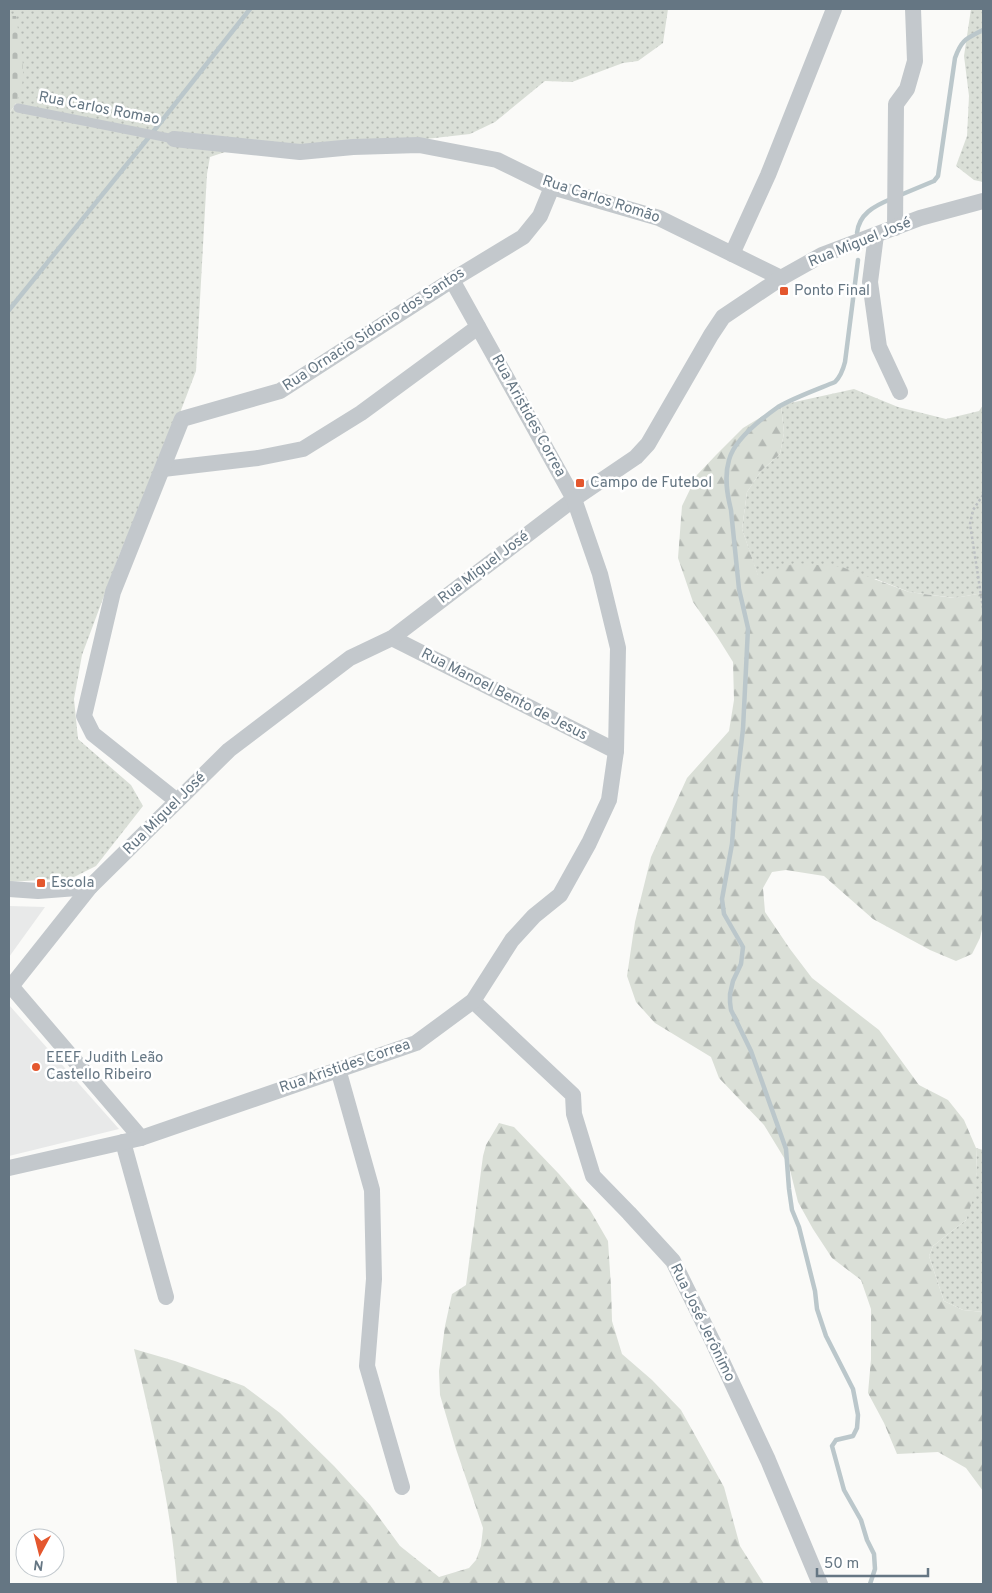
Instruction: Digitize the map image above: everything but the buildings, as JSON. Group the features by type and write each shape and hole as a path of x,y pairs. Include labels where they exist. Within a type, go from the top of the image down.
{"street":[{"path":"732,254 768,175 834,9"},
{"path":"895,228 896,104 907,89 915,61 913,9"},
{"name":"Rua Carlos Romão","path":"174,138 300,152 353,147 419,145 498,160 552,187 659,218 781,278"},
{"name":"Rua Ornacio Sidonio dos Santos","path":"178,801 93,734 84,716 114,592 182,419 280,391 452,280 523,237 540,216 552,187"},
{"name":"Rua Miguel José","path":"10,988 90,887 229,750 350,658 392,638 574,499 636,457 648,444 723,317 781,278 822,255 920,218 983,201"},
{"path":"876,235 870,282 879,347 900,392"},
{"name":"Rua Aristides Correa","path":"9,1168 141,1138 416,1043 473,1002 512,940 534,916 560,895 589,843 609,800 616,751 618,648 600,574 574,499 452,280"},
{"path":"163,469 258,458 303,449 361,413 478,327"},
{"name":"Rua Manoel Bento de Jesus","path":"392,638 616,751"},
{"path":"9,889 38,892 90,887"},
{"path":"10,988 141,1138"},
{"name":"Rua José Jerônimo","path":"473,1002 573,1095 574,1114 593,1176 673,1261 768,1460 820,1584"},
{"path":"338,1069 372,1190 374,1279 367,1366 402,1487"},
{"path":"123,1142 166,1297"}],"lane":[{"name":"Rua Carlos Romao","path":"18,108 174,138"}],"path":[{"path":"983,495 973,510 970,524 983,608"}],"shaded area":[{"path":"9,906 45,907 9,957"},
{"name":"EEEF Judith Leão Castello Ribeiro","path":"9,1005 119,1129 9,1156"}],"green space":[{"path":"9,9 668,9 663,43 638,61 623,63 572,82 545,81 495,122 470,134 347,146 252,143 210,157 207,174 196,371 160,465 120,553 82,655 74,699 78,739 131,785 143,806 96,866 72,878 9,882 9,113 16,105 16,16 9,16"},
{"path":"971,9 983,9 983,182 974,180 956,166 967,136 969,96 964,56"},
{"path":"9,16 16,16 22,53 23,79 21,91 9,113"},
{"path":"854,389 898,407 946,419 979,411 983,405 983,593 955,598 909,592 876,579 759,579 742,529 747,492 761,471 780,454 784,433 781,405"},
{"path":"781,405 784,433 780,454 761,471 747,492 742,529 759,578 765,573 795,563 842,567 909,592 954,598 983,593 983,925 980,938 972,954 956,961 930,950 873,919 824,876 786,870 772,872 763,888 765,912 812,978 879,1030 919,1085 948,1100 964,1120 976,1148 977,1172 973,1199 966,1220 933,1246 929,1256 944,1301 963,1310 983,1312 983,1491 966,1468 938,1452 897,1454 884,1423 868,1393 871,1359 871,1309 861,1280 832,1258 813,1229 798,1202 789,1166 764,1125 719,1078 711,1057 655,1023 636,1002 627,976 635,922 651,857 687,778 729,731 734,700 733,662 693,602 678,558 682,506 697,475 716,455 743,428"},
{"path":"499,1123 514,1127 559,1174 590,1210 608,1241 612,1321 622,1354 652,1380 681,1410 724,1487 740,1546 764,1584 177,1584 166,1495 134,1349 175,1361 244,1386 280,1413 334,1466 370,1505 400,1546 439,1577 469,1568 476,1560 481,1546 483,1528 440,1395 439,1371 445,1326 452,1294 466,1285 483,1156 486,1145"},
{"path":"976,1148 983,1150 983,1312 963,1310 944,1301 929,1256 933,1246 966,1220 977,1172"}],"waterway":[{"path":"9,310 250,9"},
{"path":"898,196 934,181 938,176 955,58 965,40 983,30"},
{"path":"857,233 858,226 864,216 891,199"},
{"path":"858,260 845,362 839,377 835,382 778,407 764,418 749,430 736,445 727,466 728,498 731,510 739,589 748,628 743,729 732,844 722,899 724,914 743,947 741,964 733,981 730,994 731,1010 751,1051 786,1149 792,1210 799,1227 815,1291 817,1309 826,1336 853,1389 858,1415 857,1428 853,1436 836,1440 832,1446 844,1490 861,1520 867,1540 874,1554 875,1569 870,1584"}],"place":[{"name":"Ponto Final","path":"784,291"},
{"name":"Campo de Futebol","path":"580,483"},
{"name":"Escola","path":"41,883"},
{"name":"EEEF Judith Leão Castello Ribeiro","path":"36,1067"}]}
